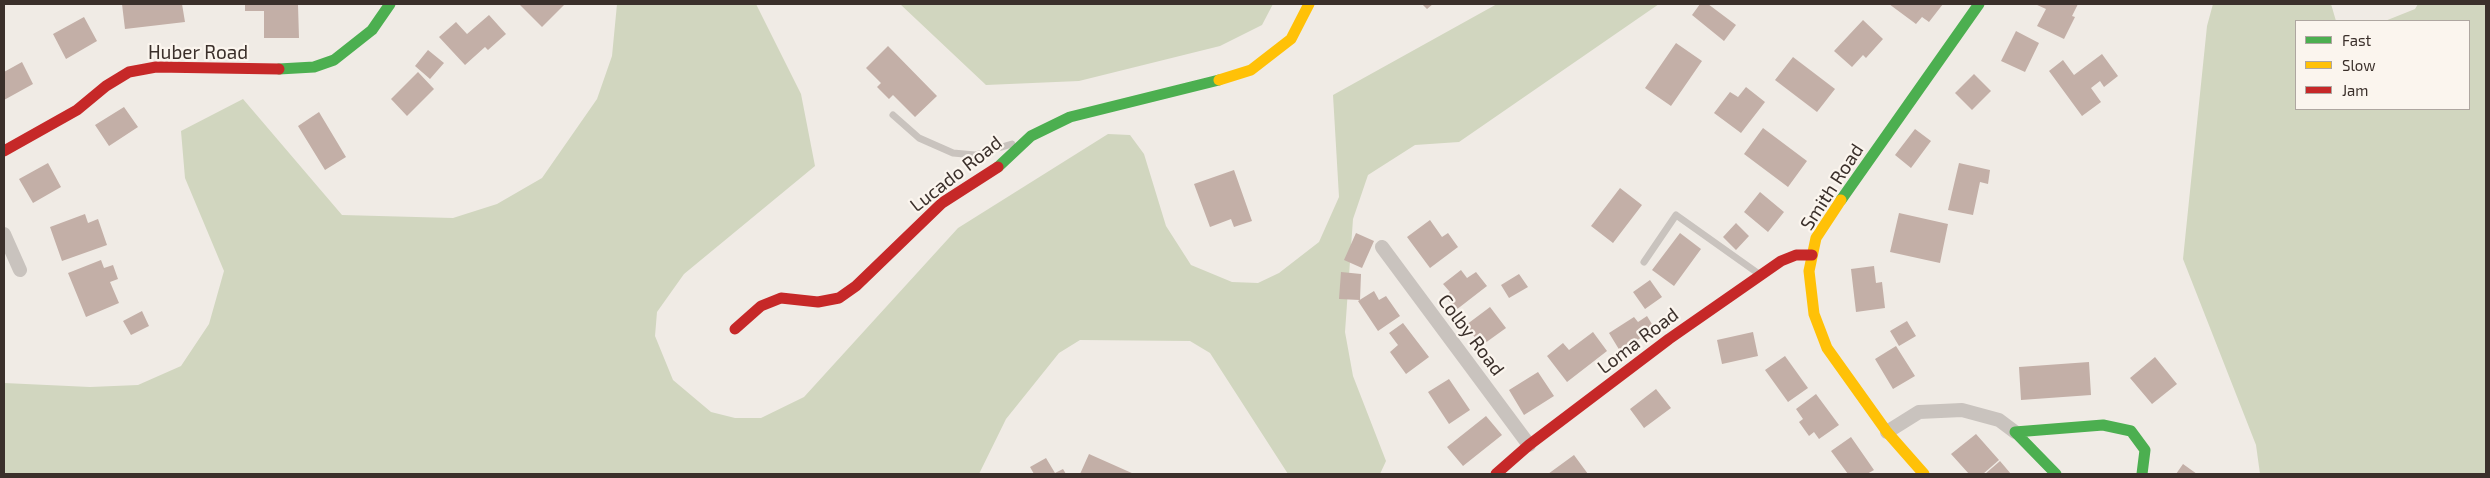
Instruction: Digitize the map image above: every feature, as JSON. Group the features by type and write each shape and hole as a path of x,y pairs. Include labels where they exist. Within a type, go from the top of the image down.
{"street":[{"name":"Huber Road","path":"4,151 77,110 106,86 129,72 156,67 262,70 314,68 334,60 372,30 390,4"},
{"name":"Lucado Road","path":"735,329 761,306 781,298 818,302 839,298 856,286 942,203 991,174 1031,136 1070,117 1194,88 1251,70 1291,40 1309,4"},
{"name":"Smith Road","path":"1924,474 1888,432 1827,348 1814,314 1809,288 1812,255 1816,238 1825,223 1979,4"},
{"path":"4,234 20,270"},
{"name":"Colby Road","path":"1382,247 1529,445"},
{"name":"Loma Road","path":"1496,474 1529,445 1669,339 1760,275 1781,261 1796,255 1812,255"},
{"path":"1888,432 1919,412 1962,410 1999,420 2015,432 2056,474"},
{"path":"2015,432 2102,425 2131,431 2145,450 2142,474"}],"lane":[{"path":"893,116 919,138 953,153 975,155 1002,148 1031,136"},
{"path":"1644,262 1676,215 1760,275"}],"green space":[{"path":"617,4 756,4 801,94 815,166 684,274 657,312 655,336 673,380 711,412 735,418 761,418 804,397 958,228 1108,134 1130,135 1144,154 1166,226 1191,265 1232,282 1258,283 1279,273 1319,242 1339,197 1333,95 1497,4 1659,4 1459,142 1415,145 1368,175 1353,219 1345,332 1353,376 1386,461 1380,474 1288,474 1210,353 1190,341 1080,340 1059,353 1006,419 979,474 4,474 4,383 90,387 138,385 181,366 209,324 224,271 185,178 181,131 243,99 342,215 453,218 497,204 542,178 597,99 612,56"},
{"path":"900,4 1273,4 1262,25 1220,46 1079,81 986,85"},
{"path":"2213,4 2331,4 2336,20 2295,20 2295,110 2470,110 2470,20 2388,20 2415,9 2418,4 2486,4 2486,474 2260,474 2256,445 2183,259 2207,26"}],"building":[{"path":"122,4 182,4 185,22 125,29"},
{"path":"245,4 298,5 299,38 264,38 264,11 245,11"},
{"path":"519,4 565,4 542,27"},
{"path":"1422,4 1433,4 1427,9"},
{"path":"1700,4 1708,4 1736,25 1724,41 1692,15"},
{"path":"1889,4 1943,4 1929,22 1922,17 1916,24"},
{"path":"2035,4 2078,4 2072,16 2075,17 2064,39 2037,26 2046,9"},
{"path":"489,15 506,34 488,50 485,47 465,65 439,37 456,22 467,34"},
{"path":"84,17 97,41 66,59 53,34"},
{"path":"1863,20 1883,39 1866,58 1863,55 1852,67 1834,51"},
{"path":"2016,31 2039,43 2025,72 2001,61"},
{"path":"1676,43 1702,61 1671,106 1645,88"},
{"path":"888,46 937,96 915,117 893,95 889,99 877,87 881,83 866,68"},
{"path":"428,50 444,63 430,79 415,66"},
{"path":"2102,54 2118,76 2104,87 2100,81 2091,88 2101,102 2082,116 2049,71 2063,60 2074,75"},
{"path":"1793,57 1835,89 1817,112 1775,80"},
{"path":"22,62 33,84 4,100 4,72"},
{"path":"418,72 434,89 407,116 391,99"},
{"path":"1974,74 1991,91 1972,110 1955,93"},
{"path":"1746,87 1765,102 1741,133 1714,113 1730,92 1738,97"},
{"path":"124,107 138,127 109,146 95,125"},
{"path":"319,112 346,157 325,170 298,126"},
{"path":"1763,128 1807,161 1788,187 1744,154"},
{"path":"1915,129 1931,141 1911,168 1895,155"},
{"path":"48,163 61,187 33,203 19,179"},
{"path":"1959,163 1990,170 1988,184 1980,182 1973,215 1948,210"},
{"path":"1234,170 1252,221 1234,227 1231,219 1210,227 1194,184"},
{"path":"1620,188 1642,205 1613,243 1591,226"},
{"path":"1760,192 1784,212 1768,232 1744,212"},
{"path":"1899,213 1948,224 1940,263 1890,252"},
{"path":"85,214 88,223 98,219 107,245 62,261 50,227"},
{"path":"1430,220 1442,237 1448,233 1458,247 1430,268 1407,237"},
{"path":"1736,223 1749,236 1736,250 1723,237"},
{"path":"1356,233 1374,241 1362,268 1344,260"},
{"path":"1680,233 1701,249 1674,286 1652,270"},
{"path":"101,260 104,268 113,265 118,279 110,282 119,303 86,317 68,273"},
{"path":"1874,266 1876,283 1882,282 1885,308 1856,312 1851,269"},
{"path":"1461,270 1467,278 1476,272 1487,286 1456,310 1445,296 1450,292 1443,284"},
{"path":"1341,272 1361,274 1360,300 1339,299"},
{"path":"1519,274 1528,287 1509,298 1501,285"},
{"path":"1650,280 1662,297 1645,309 1633,292"},
{"path":"1374,291 1379,300 1386,296 1400,316 1378,331 1358,301"},
{"path":"1490,307 1506,328 1481,346 1466,325"},
{"path":"142,311 149,326 131,335 123,321"},
{"path":"1647,316 1655,329 1620,351 1609,333 1634,317 1638,322"},
{"path":"1907,321 1916,336 1899,346 1890,331"},
{"path":"1403,323 1429,357 1406,374 1390,352 1398,345 1389,333"},
{"path":"1593,332 1607,351 1567,382 1547,356 1563,343 1569,350"},
{"path":"1753,332 1758,356 1722,364 1717,340"},
{"path":"1896,346 1915,376 1893,389 1875,359"},
{"path":"1785,356 1808,388 1788,402 1765,370"},
{"path":"2155,357 2177,384 2152,404 2130,378"},
{"path":"2089,362 2091,395 2021,400 2019,367"},
{"path":"1538,372 1554,396 1524,415 1509,390"},
{"path":"1449,379 1470,410 1449,424 1428,392"},
{"path":"1656,389 1671,408 1644,428 1630,409"},
{"path":"1816,394 1839,425 1819,439 1814,432 1809,436 1799,422 1803,419 1796,409"},
{"path":"1486,416 1502,435 1463,466 1447,447"},
{"path":"1976,434 1999,460 1983,474 1969,474 1951,454"},
{"path":"1851,437 1874,470 1867,474 1848,474 1831,451"},
{"path":"1089,454 1134,474 1080,474"},
{"path":"1574,455 1588,474 1548,474"},
{"path":"1046,458 1055,473 1063,469 1066,474 1034,474 1030,467"},
{"path":"2000,461 2011,474 1985,474"},
{"path":"2183,464 2197,474 2176,474"}],"traffic: fast":[{"path":"279,69 314,67 334,60 372,30 390,4"},
{"path":"1841,200 1979,4"},
{"path":"998,167 1031,136 1070,117 1219,80"},
{"path":"2056,474 2015,432 2103,425 2131,431 2145,450 2142,474"}],"traffic: slow":[{"path":"1219,80 1251,70 1291,39 1309,4"},
{"path":"1841,200 1816,238 1809,271 1814,314 1827,348 1887,432 1924,474"}],"traffic: jam":[{"path":"4,151 77,110 106,86 129,72 156,67 279,69"},
{"path":"735,329 761,306 781,298 818,302 839,298 856,286 942,203 998,167"},
{"path":"1496,474 1529,445 1669,339 1781,261 1796,255 1812,255"}]}
